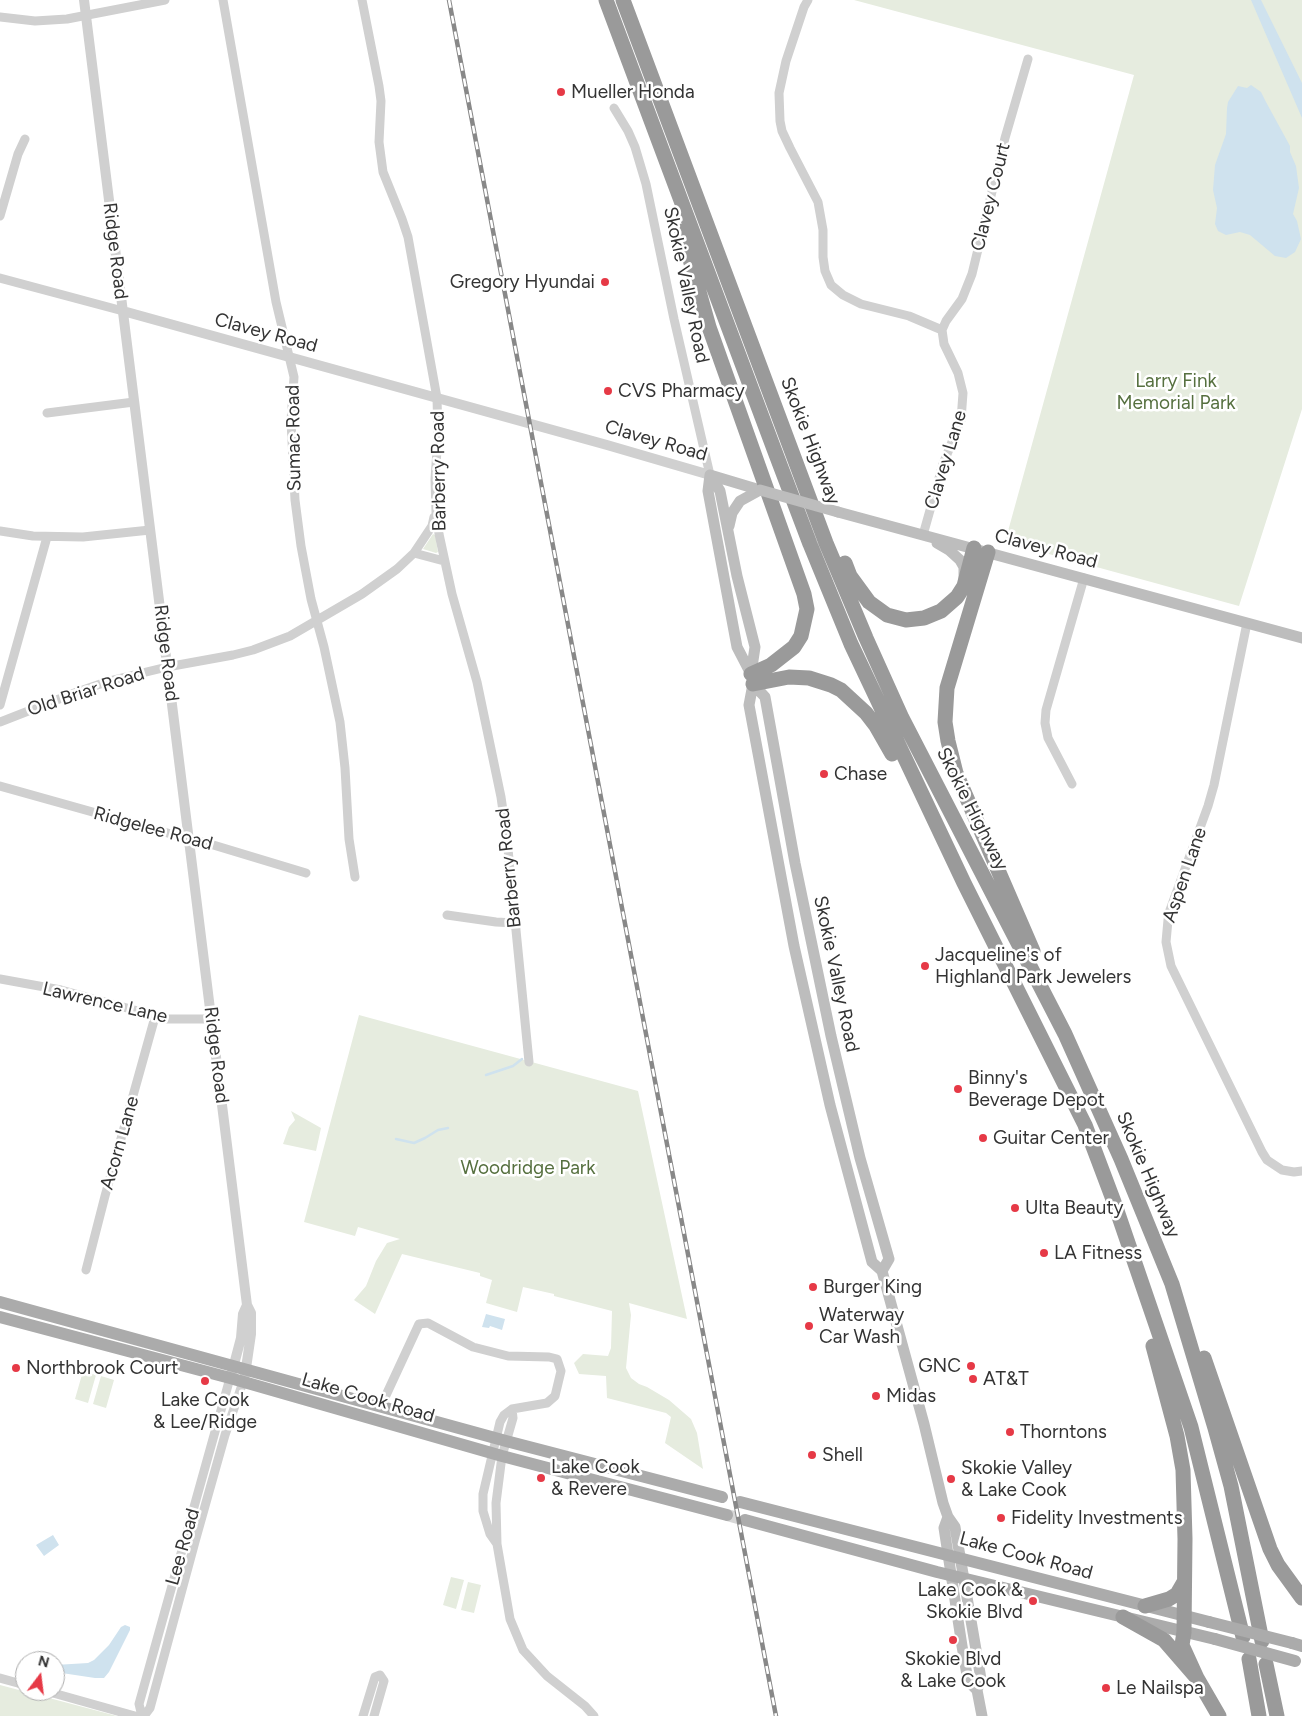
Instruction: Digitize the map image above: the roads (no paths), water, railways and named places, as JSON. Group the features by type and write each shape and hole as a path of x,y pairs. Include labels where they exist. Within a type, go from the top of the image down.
{"highway":[{"name":"Skokie Highway","path":"606,0 810,544 867,680 1085,1125 1114,1202 1191,1427 1243,1637"},
{"name":"Skokie Highway","path":"623,0 826,542 866,638 902,718 1065,1034 1121,1159 1172,1284 1216,1428 1231,1486 1262,1641"},
{"path":"652,122 654,143 688,249 698,292 709,327 804,594 807,609 801,636 794,647 752,679"},
{"path":"759,363 786,415 850,576 869,602 880,611 906,620 924,618 941,611 957,598 981,550"},
{"path":"981,550 946,688 945,722 948,742 956,773 1042,972 1065,1034"},
{"path":"752,679 809,678 831,685 853,700 876,726 928,820 952,855"},
{"path":"1114,1202 1177,1436 1183,1470 1185,1534 1184,1632 1182,1645 1197,1678 1219,1716"},
{"path":"1172,1284 1191,1322 1208,1367 1270,1549 1278,1564 1302,1598"},
{"path":"1145,1606 1169,1599 1176,1594 1184,1582"},
{"path":"1123,1617 1164,1640 1197,1678"},
{"path":"1248,1659 1259,1716"},
{"path":"1266,1664 1277,1716"}],"main road":[{"name":"Clavey Road","path":"710,475 924,536 1302,638"},
{"name":"Skokie Valley Road","path":"710,475 720,491 754,648 749,705 794,946 830,1105 872,1262 882,1271 924,1424 942,1503 955,1527 982,1679 977,1690 968,1681 950,1575 944,1528 948,1517"},
{"name":"Skokie Valley Road","path":"710,475 708,490 737,648 752,679 765,698 795,863 831,1036 846,1101 889,1260 882,1271"},
{"path":"728,529 732,513 740,502 760,490"},
{"path":"924,536 949,550 960,560 964,567 964,586"},
{"path":"815,1039 831,1036"},
{"path":"830,1105 846,1101"},
{"name":"Lake Cook Road","path":"0,1302 497,1455 727,1515"},
{"name":"Lake Cook Road","path":"0,1317 381,1406 722,1497"},
{"name":"Lake Cook Road","path":"740,1502 1298,1645"},
{"name":"Lake Cook Road","path":"745,1520 950,1575 1299,1662"},
{"path":"977,1690 982,1716"}],"street":[{"name":"Ridge Road","path":"84,0 211,1019 248,1306 251,1313 251,1334 238,1374"},
{"path":"0,17 36,21 67,19 165,0"},
{"name":"Sumac Road","path":"223,0 276,302 294,376 291,421 295,500 301,546 340,722 349,839 355,877"},
{"name":"Barberry Road","path":"362,0 381,102 379,142 383,172 408,237 437,398 436,512 444,561 487,724 507,839 529,1062"},
{"path":"808,0 786,61 779,93 780,121 782,131 818,202 823,230 824,271 828,280 838,292 861,304 909,316 942,330"},
{"name":"Clavey Court","path":"942,330 946,321 962,299 972,274 1005,138 1028,59"},
{"name":"Skokie Valley Road","path":"614,108 626,126 635,147 646,184 674,319 710,475"},
{"path":"0,216 18,154 25,138"},
{"name":"Clavey Road","path":"0,278 710,475"},
{"name":"Clavey Lane","path":"924,536 943,464 961,420 964,399 958,373 944,344 942,330"},
{"path":"47,413 134,402"},
{"name":"Old Briar Road","path":"0,722 109,681 167,667 233,655 253,650 290,636 369,589 397,569 414,553 432,526 436,512"},
{"path":"0,531 47,537 83,538 150,530"},
{"path":"0,705 47,537"},
{"path":"414,553 444,561"},
{"path":"1072,784 1048,738 1045,723 1046,710 1084,578"},
{"name":"Aspen Lane","path":"1246,623 1214,785 1170,910 1166,942 1171,966 1262,1152 1267,1160 1282,1170 1302,1171"},
{"name":"Ridgelee Road","path":"0,786 189,840 210,844 306,873"},
{"path":"447,915 515,923"},
{"name":"Lawrence Lane","path":"0,978 61,990 155,1017 191,1020 211,1019"},
{"name":"Acorn Lane","path":"86,1270 155,1017"},
{"path":"381,1406 419,1324 428,1322 473,1347 508,1356 558,1359 561,1371 554,1396 547,1403 512,1409 513,1418 501,1439 483,1494 483,1511 490,1534 497,1544"},
{"name":"Lee Road","path":"143,1716 150,1708 225,1435 238,1374"},
{"name":"Lee Road","path":"143,1716 139,1704 238,1374"},
{"path":"497,1455 497,1544 510,1620 523,1650 548,1676 585,1706 594,1716"},
{"path":"363,1716 375,1677 380,1675 384,1681 374,1716"},
{"path":"0,1678 15,1682"},
{"path":"65,1696 136,1716"}],"water":[{"path":"1251,0 1261,0 1302,83 1302,118"},
{"path":"1251,85 1261,92 1290,146 1290,152 1296,166 1299,188 1293,214 1297,221 1301,239 1295,252 1286,258 1275,256 1250,235 1240,232 1226,235 1218,231 1215,224 1217,208 1213,190 1215,165 1226,134 1228,102 1238,86 1247,88"},
{"path":"486,1314 505,1319 502,1330 490,1326 489,1328 482,1327"},
{"path":"53,1535 59,1545 44,1556 36,1545"},
{"path":"125,1625 130,1627 130,1630 109,1672 104,1678 65,1674 65,1664 88,1663 94,1660 109,1645 121,1627"}],"waterway":[{"path":"486,1075 513,1066 522,1059"},
{"path":"396,1139 414,1143 438,1130 448,1128"}],"tunnel":[{"path":"727,1515 745,1520"}],"railway":[{"path":"449,0 776,1716"}],"place":[{"name":"Mueller Honda","path":"561,92"},
{"name":"Gregory Hyundai","path":"605,282"},
{"name":"CVS Pharmacy","path":"608,391"},
{"name":"Chase","path":"824,774"},
{"name":"Jacqueline's of Highland Park Jewelers","path":"925,966"},
{"name":"Binny's Beverage Depot","path":"958,1089"},
{"name":"Guitar Center","path":"983,1138"},
{"name":"Ulta Beauty","path":"1015,1208"},
{"name":"LA Fitness","path":"1044,1253"},
{"name":"Burger King","path":"813,1287"},
{"name":"Waterway Car Wash","path":"809,1326"},
{"name":"GNC","path":"971,1366"},
{"name":"Northbrook Court","path":"16,1368"},
{"name":"AT&T","path":"973,1379"},
{"name":"Lake Cook & Lee/Ridge","path":"205,1381"},
{"name":"Midas","path":"876,1396"},
{"name":"Thorntons","path":"1010,1432"},
{"name":"Shell","path":"812,1455"},
{"name":"Lake Cook & Revere","path":"541,1478"},
{"name":"Skokie Valley & Lake Cook","path":"951,1479"},
{"name":"Fidelity Investments","path":"1001,1518"},
{"name":"Lake Cook & Skokie Blvd","path":"1033,1601"},
{"name":"Skokie Blvd & Lake Cook","path":"953,1640"},
{"name":"Le Nailspa","path":"1106,1688"}],"park label":[{"name":"Larry Fink Memorial Park","path":"1176,392"},
{"name":"Woodridge Park","path":"528,1168"}]}
